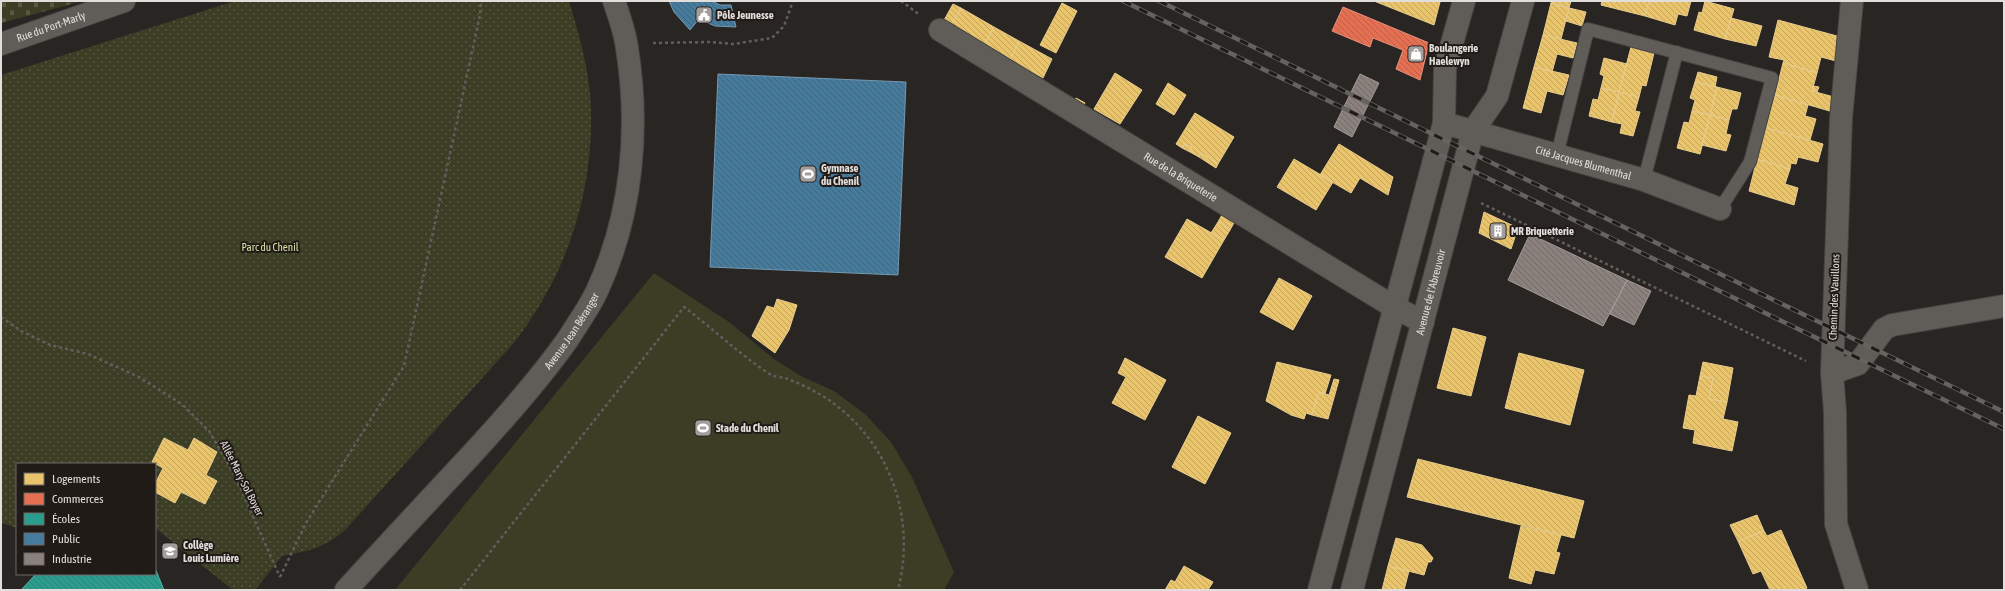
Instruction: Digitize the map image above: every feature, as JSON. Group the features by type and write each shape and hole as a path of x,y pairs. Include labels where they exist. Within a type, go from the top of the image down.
{"street":[{"name":"Rue du Port-Marly","path":"1,44 124,1"},
{"name":"Avenue Jean Béranger","path":"346,590 493,432 543,374 584,316 596,292 624,212 631,171 633,114 627,46 614,1"},
{"path":"1319,590 1444,123 1445,68 1464,1"},
{"name":"Avenue de l'Abreuvoir","path":"1352,590 1474,131 1497,96 1523,1"},
{"name":"Chemin des Vauillons","path":"1852,1 1841,118 1832,373 1835,412 1836,524 1857,590"},
{"name":"Rue de la Briqueterie","path":"940,30 1394,307 1423,322"},
{"name":"Cité Jacques Blumenthal","path":"1444,123 1644,180 1720,209"},
{"path":"1832,373 1858,364 1884,329 1892,325 2004,306"}],"lane":[{"path":"1557,155 1588,29 1772,78 1750,162 1720,209"},
{"path":"1644,180 1677,52"}],"path":[{"name":"Allée Mary-Sol Boyer","path":"1,317 21,331 50,345 88,354 139,377 183,405 209,432 234,474 280,577 306,523 404,366 480,15 481,1"},
{"path":"662,42 709,42 733,44 772,38 784,26 793,1"},
{"path":"1458,192 1804,359"},
{"path":"460,590 684,307 769,374 799,384 826,398 850,417 870,439 886,465 901,508 904,553 898,590"}],"green space":[{"path":"1,1 83,1 1,23"},
{"name":"Parc du Chenil","path":"235,1 569,1 579,35 589,81 591,127 589,161 575,226 564,257 550,288 533,317 513,344 346,529 324,545 282,556 255,590 233,590 156,529 156,463 16,463 16,528 1,523 1,75"},
{"name":"Stade du Chenil","path":"654,273 729,322 774,359 801,376 834,391 865,414 891,442 912,477 954,572 944,590 395,590"}],"building: Logements":[{"path":"1374,1 1437,1 1440,2 1434,25"},
{"path":"1552,1 1571,1 1569,8 1551,3"},
{"path":"1602,1 1649,1 1645,16 1601,5"},
{"path":"1649,1 1691,1 1687,16 1678,14 1675,25 1645,16"},
{"path":"1705,1 1734,9 1725,39 1694,30 1699,12 1702,13"},
{"path":"1062,3 1077,11 1056,53 1040,45"},
{"path":"1551,3 1569,8 1561,39 1543,35"},
{"path":"953,4 961,8 951,26 943,22"},
{"path":"961,8 994,27 984,45 951,26"},
{"path":"1569,8 1586,12 1582,26 1566,21"},
{"path":"1731,18 1762,26 1756,46 1725,39"},
{"path":"1778,20 1837,36 1836,61 1821,57 1817,73 1783,63 1784,60 1769,57"},
{"path":"994,27 1019,41 1010,60 984,45"},
{"path":"1543,35 1577,43 1573,58 1557,54 1552,72 1534,67"},
{"path":"1019,41 1052,59 1043,78 1010,60"},
{"path":"1631,47 1654,53 1646,86 1642,85 1639,97 1619,92"},
{"path":"1604,58 1627,64 1619,92 1601,88 1604,76 1600,74"},
{"path":"1783,63 1817,73 1812,91 1834,97 1833,112 1775,95"},
{"path":"1534,67 1569,75 1563,95 1547,91 1541,113 1523,108"},
{"path":"1698,72 1717,77 1715,87 1695,82"},
{"path":"1115,73 1142,90 1120,124 1094,109"},
{"path":"1695,82 1717,87 1710,115 1692,111 1695,100 1690,98"},
{"path":"1168,83 1186,95 1174,115 1156,104"},
{"path":"1813,86 1819,87 1817,92 1812,91"},
{"path":"1717,87 1741,93 1737,109 1732,109 1729,120 1710,115"},
{"path":"1601,88 1619,92 1612,122 1589,116 1593,99 1598,100"},
{"path":"1619,92 1639,97 1635,111 1640,112 1633,136 1620,133 1622,124 1612,122"},
{"path":"1775,95 1808,105 1805,116 1816,119 1810,140 1766,128"},
{"path":"1076,98 1085,103 1082,108 1073,103"},
{"path":"1692,111 1710,115 1700,154 1677,148 1684,122 1689,123"},
{"path":"1195,113 1234,137 1218,164 1201,153 1199,157 1190,152 1192,148 1185,144 1182,148 1176,144"},
{"path":"1710,115 1729,120 1726,134 1731,135 1726,151 1702,145"},
{"path":"1766,128 1823,144 1818,162 1798,157 1796,164 1791,163 1790,169 1757,159"},
{"path":"1185,144 1192,148 1190,152 1182,148"},
{"path":"1339,144 1393,177 1388,195 1360,178 1351,193 1320,175"},
{"path":"1201,153 1218,164 1216,168 1199,157"},
{"path":"1294,159 1333,182 1316,210 1277,187"},
{"path":"1757,159 1790,169 1785,184 1798,188 1794,205 1749,191"},
{"name":"MR Briquetterie","path":"1484,212 1518,228 1511,249 1479,233"},
{"path":"1223,213 1235,221 1230,230 1218,222"},
{"path":"1187,219 1224,240 1202,278 1165,257"},
{"path":"1218,222 1230,230 1224,240 1211,233"},
{"path":"1279,278 1312,296 1293,330 1260,312"},
{"path":"777,299 797,305 789,330 775,353 752,336 767,306 774,308"},
{"path":"1453,328 1486,337 1471,396 1437,388"},
{"path":"1519,353 1584,370 1570,425 1505,408"},
{"path":"1125,358 1166,380 1145,420 1112,403 1126,377 1118,373"},
{"path":"1277,362 1331,375 1325,394 1319,392 1312,415 1306,413 1304,419 1291,415 1266,401"},
{"path":"1703,362 1733,368 1727,402 1709,399 1713,378 1700,376"},
{"path":"1700,376 1713,378 1709,399 1727,402 1723,419 1738,422 1732,451 1693,443 1695,430 1683,428 1689,395 1696,396"},
{"path":"1334,379 1339,380 1328,419 1312,415 1319,392 1329,395"},
{"path":"1198,416 1231,433 1205,484 1172,467"},
{"path":"164,438 188,450 194,438 217,452 206,475 217,481 205,504 181,492 175,503 156,493 156,482 163,468 152,462"},
{"path":"1418,459 1584,501 1574,538 1407,497"},
{"path":"1757,515 1764,531 1738,541 1730,525"},
{"path":"1521,526 1561,535 1556,552 1560,553 1554,574 1535,570 1531,584 1509,578"},
{"path":"1781,530 1807,588 1804,590 1770,590 1761,571 1753,574 1738,541 1764,531 1767,536"},
{"path":"1396,538 1422,545 1433,558 1431,562 1428,562 1424,575 1388,566"},
{"path":"1184,566 1213,582 1208,590 1165,590 1171,580 1175,582"},
{"path":"1388,566 1409,571 1404,590 1382,590"}],"building: Commerces":[{"path":"1343,7 1429,43 1420,80 1396,69 1403,50 1373,38 1370,47 1332,31"}],"building: Écoles":[{"path":"156,570 164,590 21,590 35,575 156,575"}],"building: Public":[{"name":"Pôle Jeunesse","path":"669,1 712,1 720,5 731,5 736,27 715,26 699,19 690,30 674,12"},
{"name":"Gymnase du Chenil","path":"718,74 906,82 898,275 710,267"}],"building: Industrie":[{"path":"1360,74 1379,83 1352,137 1334,127"},
{"path":"1530,234 1627,280 1603,326 1508,280"},
{"path":"1627,280 1651,291 1634,325 1610,314"}],"railway":[{"path":"1123,1 2004,429"},
{"path":"1159,1 2004,412"}],"place":[{"name":"Pôle Jeunesse","path":"704,15"},
{"name":"Boulangerie Haelewyn","path":"1416,54"},
{"name":"Gymnase du Chenil","path":"808,174"},
{"name":"MR Briquetterie","path":"1498,231"},
{"name":"Stade du Chenil","path":"703,428"},
{"name":"Collège Louis Lumière","path":"170,551"}]}
